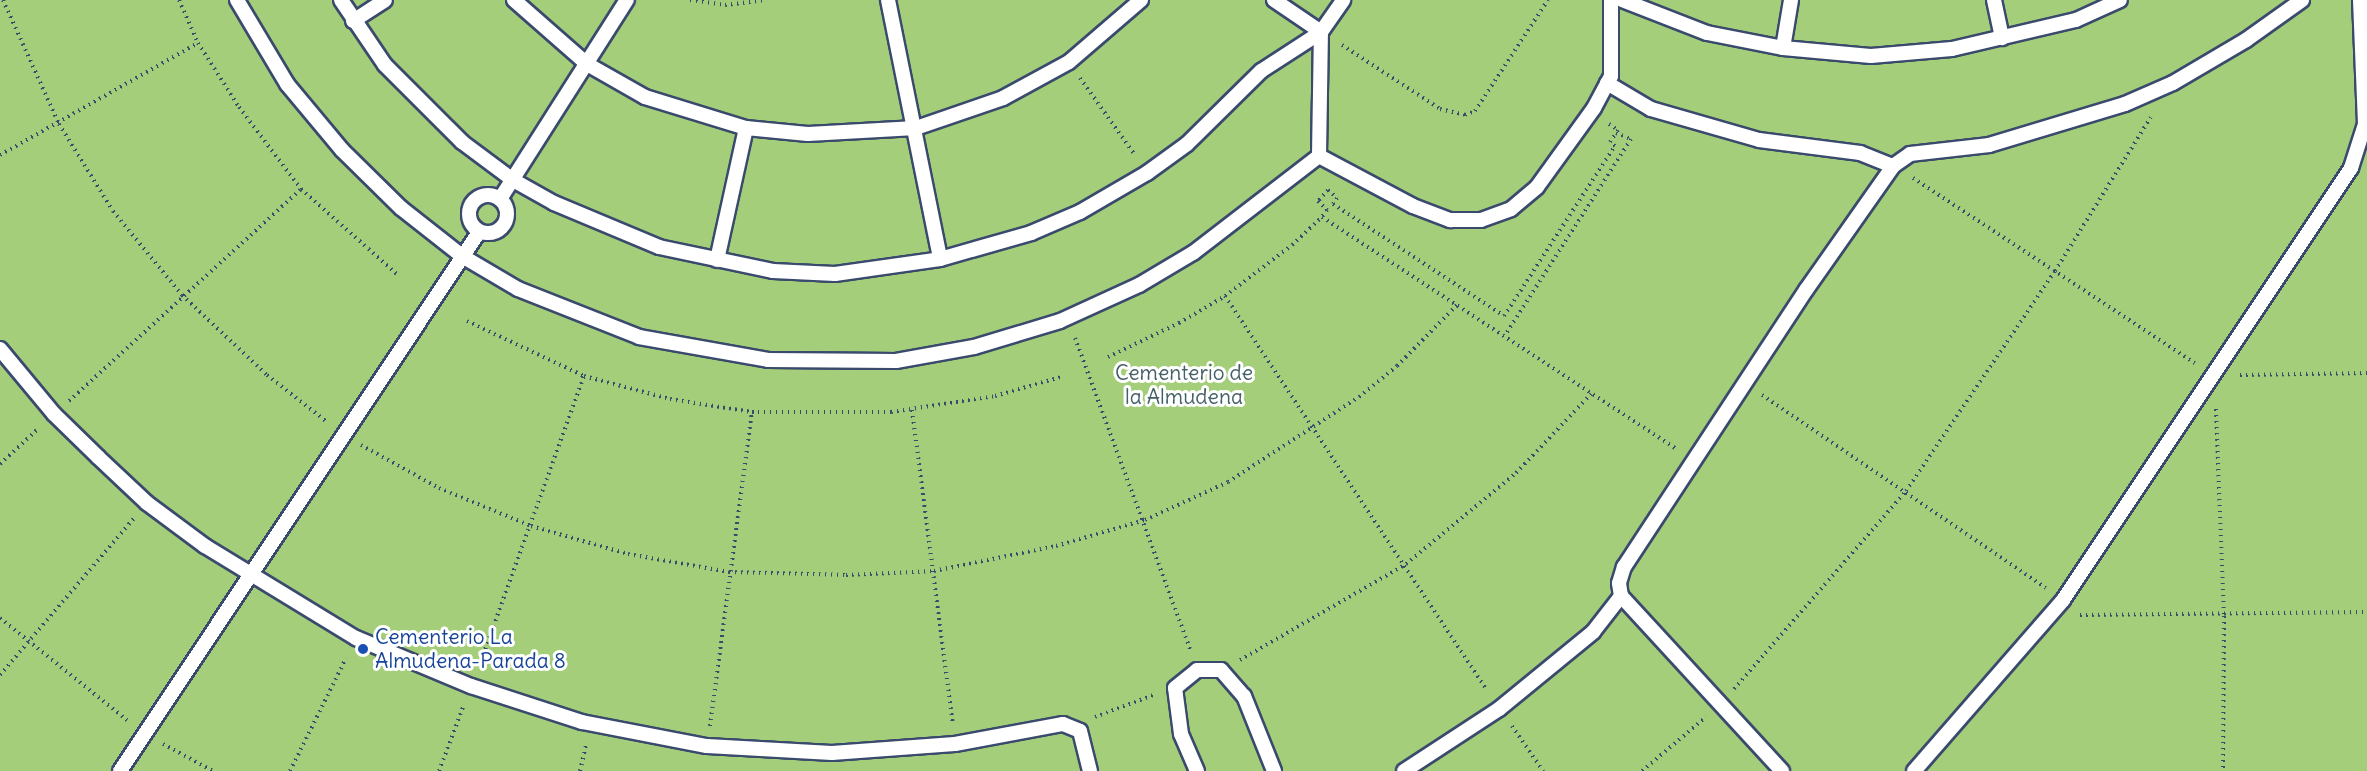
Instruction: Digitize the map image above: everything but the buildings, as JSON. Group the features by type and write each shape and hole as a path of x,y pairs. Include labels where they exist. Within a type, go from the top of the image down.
{"lane":[{"path":"237,0 287,84 342,150 401,208 462,256 518,289 639,337 768,360 896,361 974,347 1060,321 1139,285 1251,212 1319,156 1321,32"},
{"path":"341,0 353,21 386,65 428,109 462,142 513,180 612,231 717,260 773,271 835,273 940,260 1060,221 1147,173 1187,144 1261,70 1321,32 1343,0"},
{"path":"353,21 385,0"},
{"path":"514,0 587,64 645,97 746,128 808,134 916,128 1003,98 1069,62 1141,0"},
{"path":"500,199 627,0"},
{"path":"888,0 916,128 940,260"},
{"path":"1274,0 1321,32"},
{"path":"1319,156 1432,215 1466,222 1481,220 1511,209 1537,187 1611,76 1611,0"},
{"path":"1622,0 1707,33 1783,48 1871,56 1952,49 2002,38 2076,20 2120,0"},
{"path":"1783,48 1791,0"},
{"path":"1994,0 2002,38"},
{"path":"1782,771 1621,596 1619,583 1624,567 1746,385 1806,290 1893,166 1910,154 1989,145 2045,131 2125,105 2173,83 2246,40 2302,0"},
{"path":"1914,771 2063,600 2351,168 2360,146 2365,124 2360,0"},
{"path":"1607,83 1651,109 1759,140 1860,153 1893,166"},
{"path":"717,260 746,128"},
{"path":"481,196 500,199 507,207 506,222 495,233 479,232 470,221 471,206 481,196"},
{"path":"120,771 479,232"},
{"path":"0,349 54,414 147,503 250,576 356,638 471,686 582,722 707,746 832,753 955,744 1072,725 1080,731 1090,771"},
{"path":"1404,771 1499,709 1593,632 1621,596"},
{"path":"1197,771 1181,734 1175,688 1197,670 1221,670 1244,696 1275,771"}],"path":[{"path":"3,0 59,124 113,211 182,296 267,375 344,435 439,488 531,526 628,554 729,572 846,575 934,571 1056,546 1145,520 1228,482 1316,428 1397,366 1459,303"},
{"path":"179,0 198,43 238,107 301,189 399,276"},
{"path":"690,0 725,5 764,0"},
{"path":"1321,32 1440,110 1465,115 1475,111 1548,0"},
{"path":"0,155 59,124 198,43"},
{"path":"1069,62 1147,173"},
{"path":"1642,771 1721,704 1906,491 2055,271 2173,83"},
{"path":"1505,335 1627,148 1631,139 1619,134"},
{"path":"1893,166 2213,375 2367,373"},
{"path":"0,464 301,189"},
{"path":"1108,357 1179,324 1226,296 1292,245 1322,217 1327,210 1317,201 1326,191"},
{"path":"1322,217 1459,303 1591,394 1694,460"},
{"path":"1226,296 1406,564 1499,709 1543,771"},
{"path":"467,321 584,376 670,399 752,412 835,414 912,410 996,396 1061,377"},
{"path":"1082,356 1145,520 1197,670"},
{"path":"2213,375 2224,616 2223,771"},
{"path":"439,771 531,526 584,376"},
{"path":"1746,385 1906,491 2063,600 2080,615 2224,616 2367,612"},
{"path":"1221,670 1406,564 1516,472 1591,394"},
{"path":"912,410 955,744"},
{"path":"707,746 752,412"},
{"path":"0,675 147,503"},
{"path":"0,618 27,643 144,734 213,771"},
{"path":"290,771 356,638"},
{"path":"1072,725 1175,688"}],"green space":[{"name":"Cementerio de la Almudena","path":"0,0 2367,0 2367,771 0,771"}],"place":[{"name":"Cementerio La Almudena-Parada 8","path":"363,649"}]}
